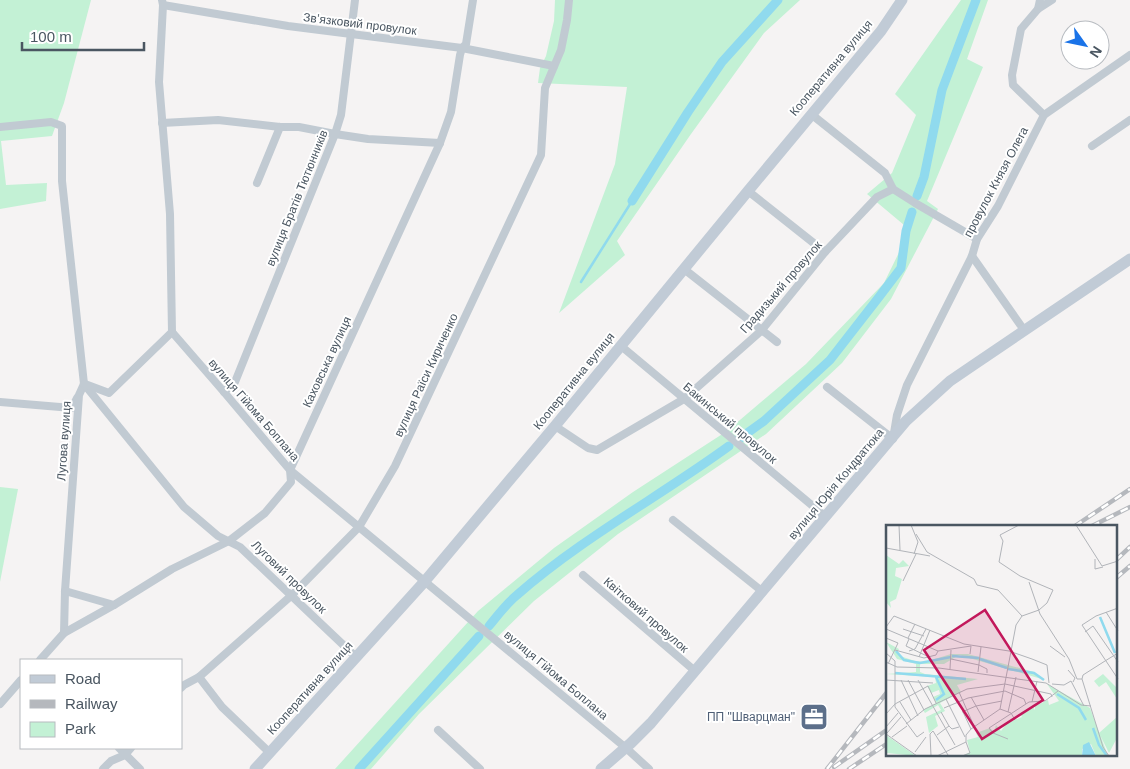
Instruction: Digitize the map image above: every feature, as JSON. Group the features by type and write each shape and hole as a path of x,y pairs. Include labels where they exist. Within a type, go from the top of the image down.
{"street":[{"name":"вулиця Братів Тютюнників","path":"224,392 234,382 335,134 341,115 355,0"},
{"name":"Каховська вулиця","path":"64,632 114,605 172,568 229,541 265,514 291,482 290,470 440,143 451,112 460,55 462,48 466,44 473,0"},
{"name":"вулиця Раїси Кириченко","path":"182,687 199,677 292,595 359,527 395,466 541,154 545,88 562,43 569,0"},
{"name":"Кооперативна вулиця","path":"255,769 425,581 881,31 902,0"},
{"path":"1038,9 1040,0"},
{"path":"1044,115 1013,85 1012,75 1021,28 1038,9 1052,0"},
{"name":"Звʼязковий провулок","path":"162,2 288,26 462,48 554,66"},
{"path":"0,402 72,408 84,384 109,393 172,332 170,214 159,82 162,2"},
{"name":"провулок Князя Олега","path":"893,438 897,415 907,385 972,256 977,240 998,206 1044,115 1130,55"},
{"path":"812,114 885,173 893,189 977,240"},
{"path":"162,123 218,120 280,127 299,127 368,139 440,143"},
{"path":"1092,146 1130,120"},
{"name":"Лугова вулиця","path":"0,127 51,122 62,126 62,181 84,384 79,395 65,591 64,632"},
{"path":"257,183 280,127"},
{"name":"Градизький провулок","path":"555,426 588,448 597,450 684,399 761,331 825,252 877,197 893,189"},
{"path":"748,191 825,252"},
{"path":"972,256 1024,330"},
{"name":"вулиця Юрія Кондратюка","path":"601,769 651,723 906,421 950,381 1130,259"},
{"path":"684,269 777,342"},
{"name":"вулиця Гійома Боплана","path":"172,332 290,470 649,769"},
{"name":"Бакинський провулок","path":"621,346 826,517"},
{"name":"Луговий провулок","path":"84,384 184,507 218,536 240,547 356,657"},
{"path":"827,387 893,438"},
{"path":"673,520 763,592"},
{"name":"Квітковий провулок","path":"583,575 695,671"},
{"path":"65,591 114,605"},
{"path":"42,659 64,632"},
{"path":"199,677 222,707 270,753"},
{"path":"0,704 20,681"},
{"path":"438,730 480,769"},
{"path":"120,749 140,769"},
{"path":"103,769 111,761 125,755 130,749"}],"green space":[{"path":"0,0 91,0 64,103 52,136 1,141 6,185 47,183 46,201 0,209"},
{"path":"555,0 800,0 764,33 617,241 625,255 559,313 615,164 627,87 538,83 540,68 546,56 554,21"},
{"path":"961,0 988,0 967,59 983,67 927,201 938,209 891,299 842,363 766,434 618,534 534,601 419,714 371,769 335,769 478,611 554,548 633,492 727,431 806,364 884,283 910,230 867,194 892,173 916,115 895,94"},
{"path":"0,487 18,489 0,582"}],"waterway":[{"path":"632,201 722,62 778,0"},
{"path":"917,196 924,177 942,90 976,0"},
{"path":"581,282 632,201"},
{"path":"739,439 764,421 830,360 879,297 901,268 906,231 912,212"},
{"path":"489,626 513,598 542,574 594,536 729,446"},
{"path":"359,769 479,636"}],"railway":[{"path":"1076,525 1130,489"},
{"path":"1094,525 1130,507"},
{"path":"1118,558 1130,547"},
{"path":"1118,576 1130,566"},
{"path":"827,769 886,694"},
{"path":"834,767 886,730"},
{"path":"849,769 886,744"}],"place":[{"name":"ПП \"Шварцман\"","path":"814,717"}]}
